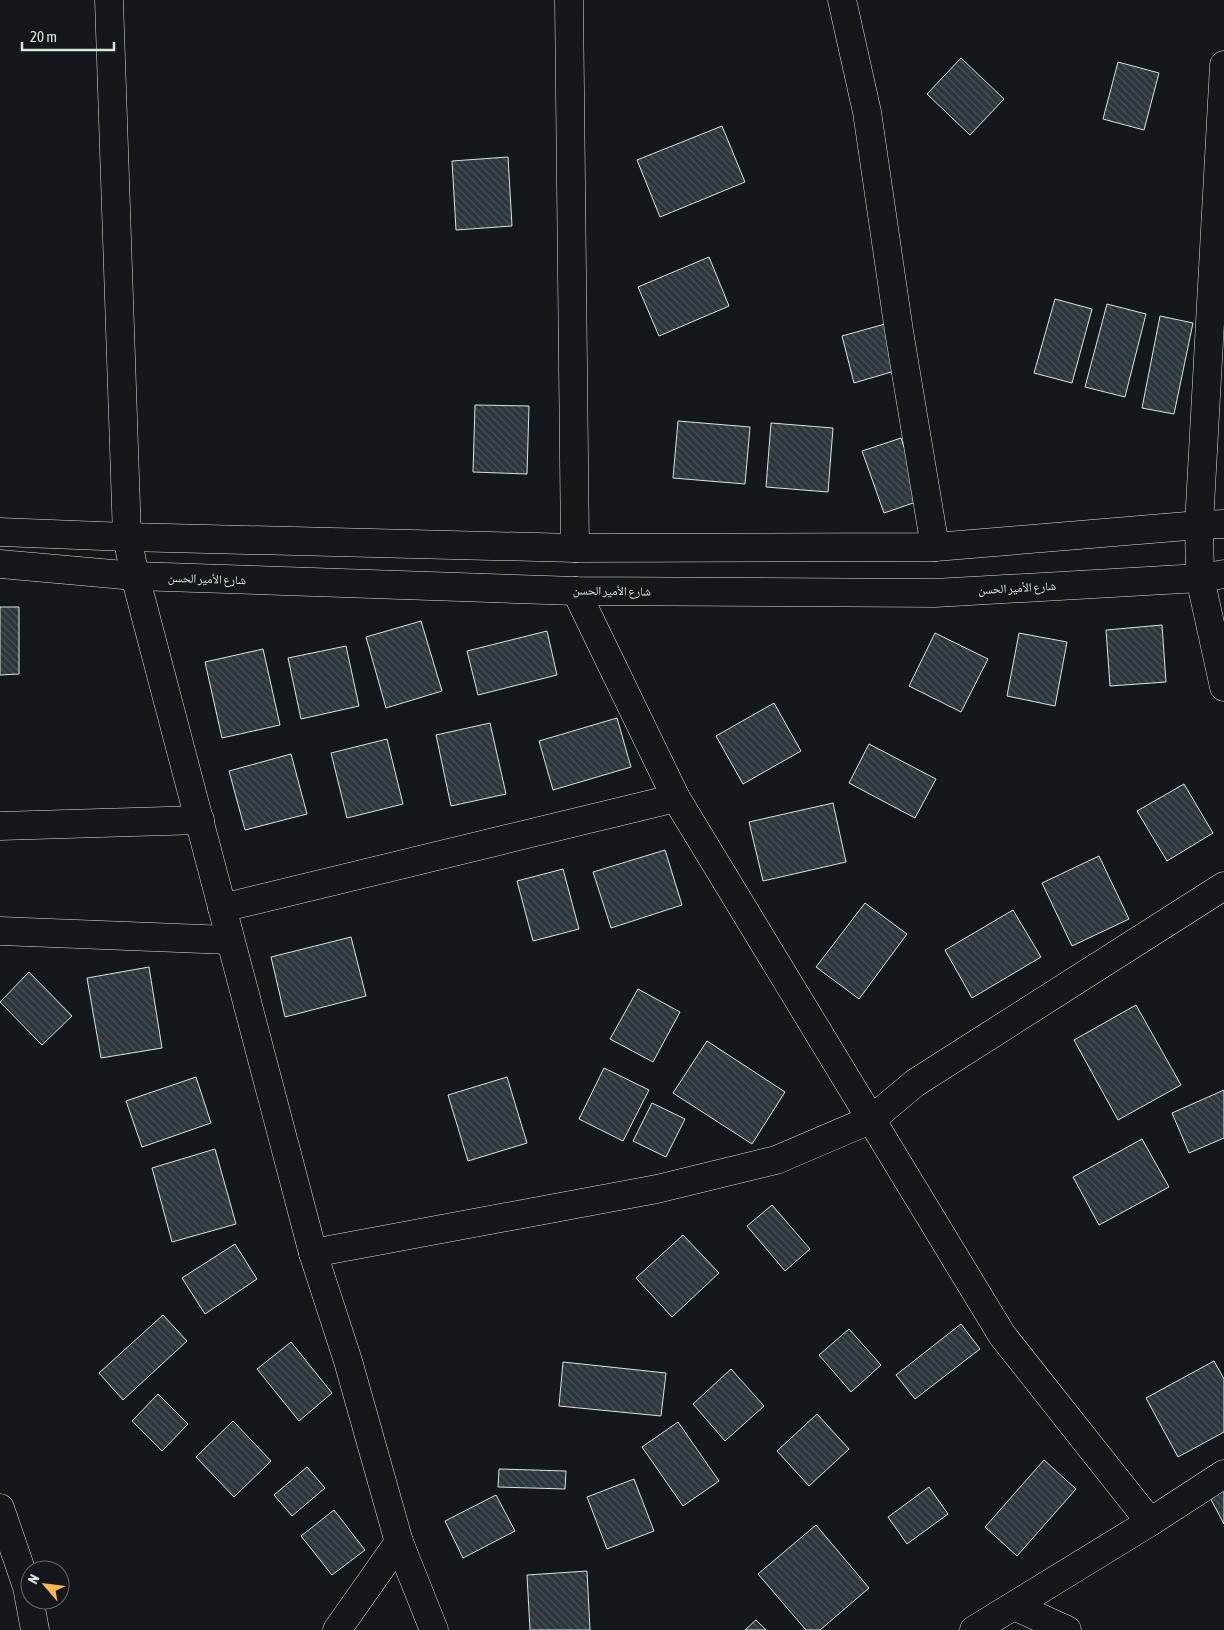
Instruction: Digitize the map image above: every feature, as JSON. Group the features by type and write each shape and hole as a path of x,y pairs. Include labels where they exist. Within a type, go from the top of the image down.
{"street":[{"path":"109,0 127,537 135,576 200,820 229,940 313,1253 348,1361 398,1542 434,1630"},
{"path":"569,0 575,548"},
{"path":"842,0 867,112 935,547"},
{"path":"1224,65 1211,524 1212,576 1224,687"},
{"path":"0,532 575,548 935,547 1211,524"},
{"name":"شارع الأمير الحسن","path":"0,564 135,576 576,591 936,593 1212,576"},
{"path":"576,591 676,798 1002,1336 1150,1522"},
{"path":"222,908 676,798"},
{"path":"0,826 200,820"},
{"path":"313,1253 657,1189 776,1160 872,1119 915,1083 1224,886"},
{"path":"0,931 229,940"},
{"path":"974,1630 1150,1522 1224,1474"},
{"path":"0,1508 27,1587 35,1630"},
{"path":"337,1630 398,1542"},
{"path":"1014,1606 1067,1630"}],"building":[{"path":"961,58 1004,99 970,135 927,94"},
{"path":"1118,62 1159,73 1144,130 1103,119"},
{"path":"722,126 745,182 660,217 637,160"},
{"path":"508,157 512,226 456,230 452,161"},
{"path":"709,257 729,306 659,336 638,287"},
{"path":"1055,299 1092,309 1072,383 1034,373"},
{"path":"1107,304 1146,314 1125,397 1085,387"},
{"path":"1160,316 1193,323 1174,414 1142,408"},
{"path":"885,324 898,370 854,383 842,336"},
{"path":"475,405 529,406 527,474 473,472"},
{"path":"678,421 750,427 745,484 673,478"},
{"path":"771,423 833,428 828,492 766,487"},
{"path":"901,438 922,500 884,513 862,451"},
{"path":"0,607 19,607 19,674 0,675"},
{"path":"421,621 442,691 386,708 366,637"},
{"path":"1162,625 1166,682 1110,686 1106,630"},
{"path":"547,631 557,675 478,695 467,651"},
{"path":"935,633 988,659 961,712 909,686"},
{"path":"1019,633 1067,642 1055,706 1007,696"},
{"path":"346,646 359,706 301,719 288,658"},
{"path":"263,649 280,725 222,738 205,662"},
{"path":"774,703 801,751 743,784 716,736"},
{"path":"617,718 631,767 553,790 539,741"},
{"path":"490,723 506,794 451,806 436,735"},
{"path":"387,739 403,804 347,818 331,753"},
{"path":"869,744 936,779 915,818 849,783"},
{"path":"291,754 307,814 245,830 229,771"},
{"path":"1184,784 1213,833 1167,861 1137,811"},
{"path":"833,803 846,862 763,881 749,822"},
{"path":"665,850 682,905 611,928 593,872"},
{"path":"1099,856 1129,919 1072,946 1042,883"},
{"path":"563,869 579,929 533,941 517,881"},
{"path":"865,903 907,934 859,999 816,967"},
{"path":"1013,910 1041,957 972,998 945,950"},
{"path":"351,937 366,996 285,1017 271,957"},
{"path":"149,967 162,1048 101,1058 87,978"},
{"path":"29,972 72,1016 42,1045 0,1002"},
{"path":"638,989 680,1012 653,1062 610,1039"},
{"path":"1136,1005 1181,1085 1118,1120 1074,1040"},
{"path":"707,1041 785,1092 752,1144 673,1093"},
{"path":"604,1068 649,1090 623,1141 579,1119"},
{"path":"196,1077 211,1123 142,1147 126,1101"},
{"path":"507,1077 527,1143 468,1161 448,1095"},
{"path":"1224,1090 1224,1138 1189,1153 1172,1113"},
{"path":"652,1103 685,1119 666,1157 633,1141"},
{"path":"1142,1139 1169,1187 1099,1225 1073,1177"},
{"path":"215,1149 236,1224 172,1242 152,1168"},
{"path":"772,1205 810,1249 785,1271 747,1226"},
{"path":"683,1235 719,1273 672,1317 636,1278"},
{"path":"235,1244 257,1279 205,1314 182,1278"},
{"path":"163,1315 187,1341 123,1400 99,1373"},
{"path":"961,1324 980,1349 915,1399 896,1375"},
{"path":"849,1329 881,1365 851,1392 819,1355"},
{"path":"291,1342 332,1393 299,1421 257,1369"},
{"path":"1214,1361 1224,1379 1224,1432 1178,1457 1146,1398"},
{"path":"563,1362 666,1373 661,1416 559,1406"},
{"path":"731,1369 764,1406 725,1441 693,1404"},
{"path":"158,1394 188,1424 162,1451 132,1421"},
{"path":"817,1414 849,1449 809,1486 777,1451"},
{"path":"233,1421 271,1461 234,1497 196,1457"},
{"path":"678,1422 719,1481 683,1506 642,1447"},
{"path":"1044,1460 1076,1489 1017,1556 985,1527"},
{"path":"307,1467 325,1488 292,1516 274,1495"},
{"path":"499,1469 566,1471 565,1489 498,1487"},
{"path":"634,1479 654,1531 607,1549 587,1497"},
{"path":"1224,1485 1224,1524 1208,1494"},
{"path":"929,1487 948,1514 907,1544 888,1517"},
{"path":"496,1495 515,1531 463,1558 445,1521"},
{"path":"334,1510 365,1550 332,1575 301,1536"},
{"path":"816,1525 869,1588 820,1630 806,1630 758,1574"},
{"path":"587,1571 590,1630 530,1630 527,1575"},
{"path":"756,1620 766,1630 745,1630"}]}
